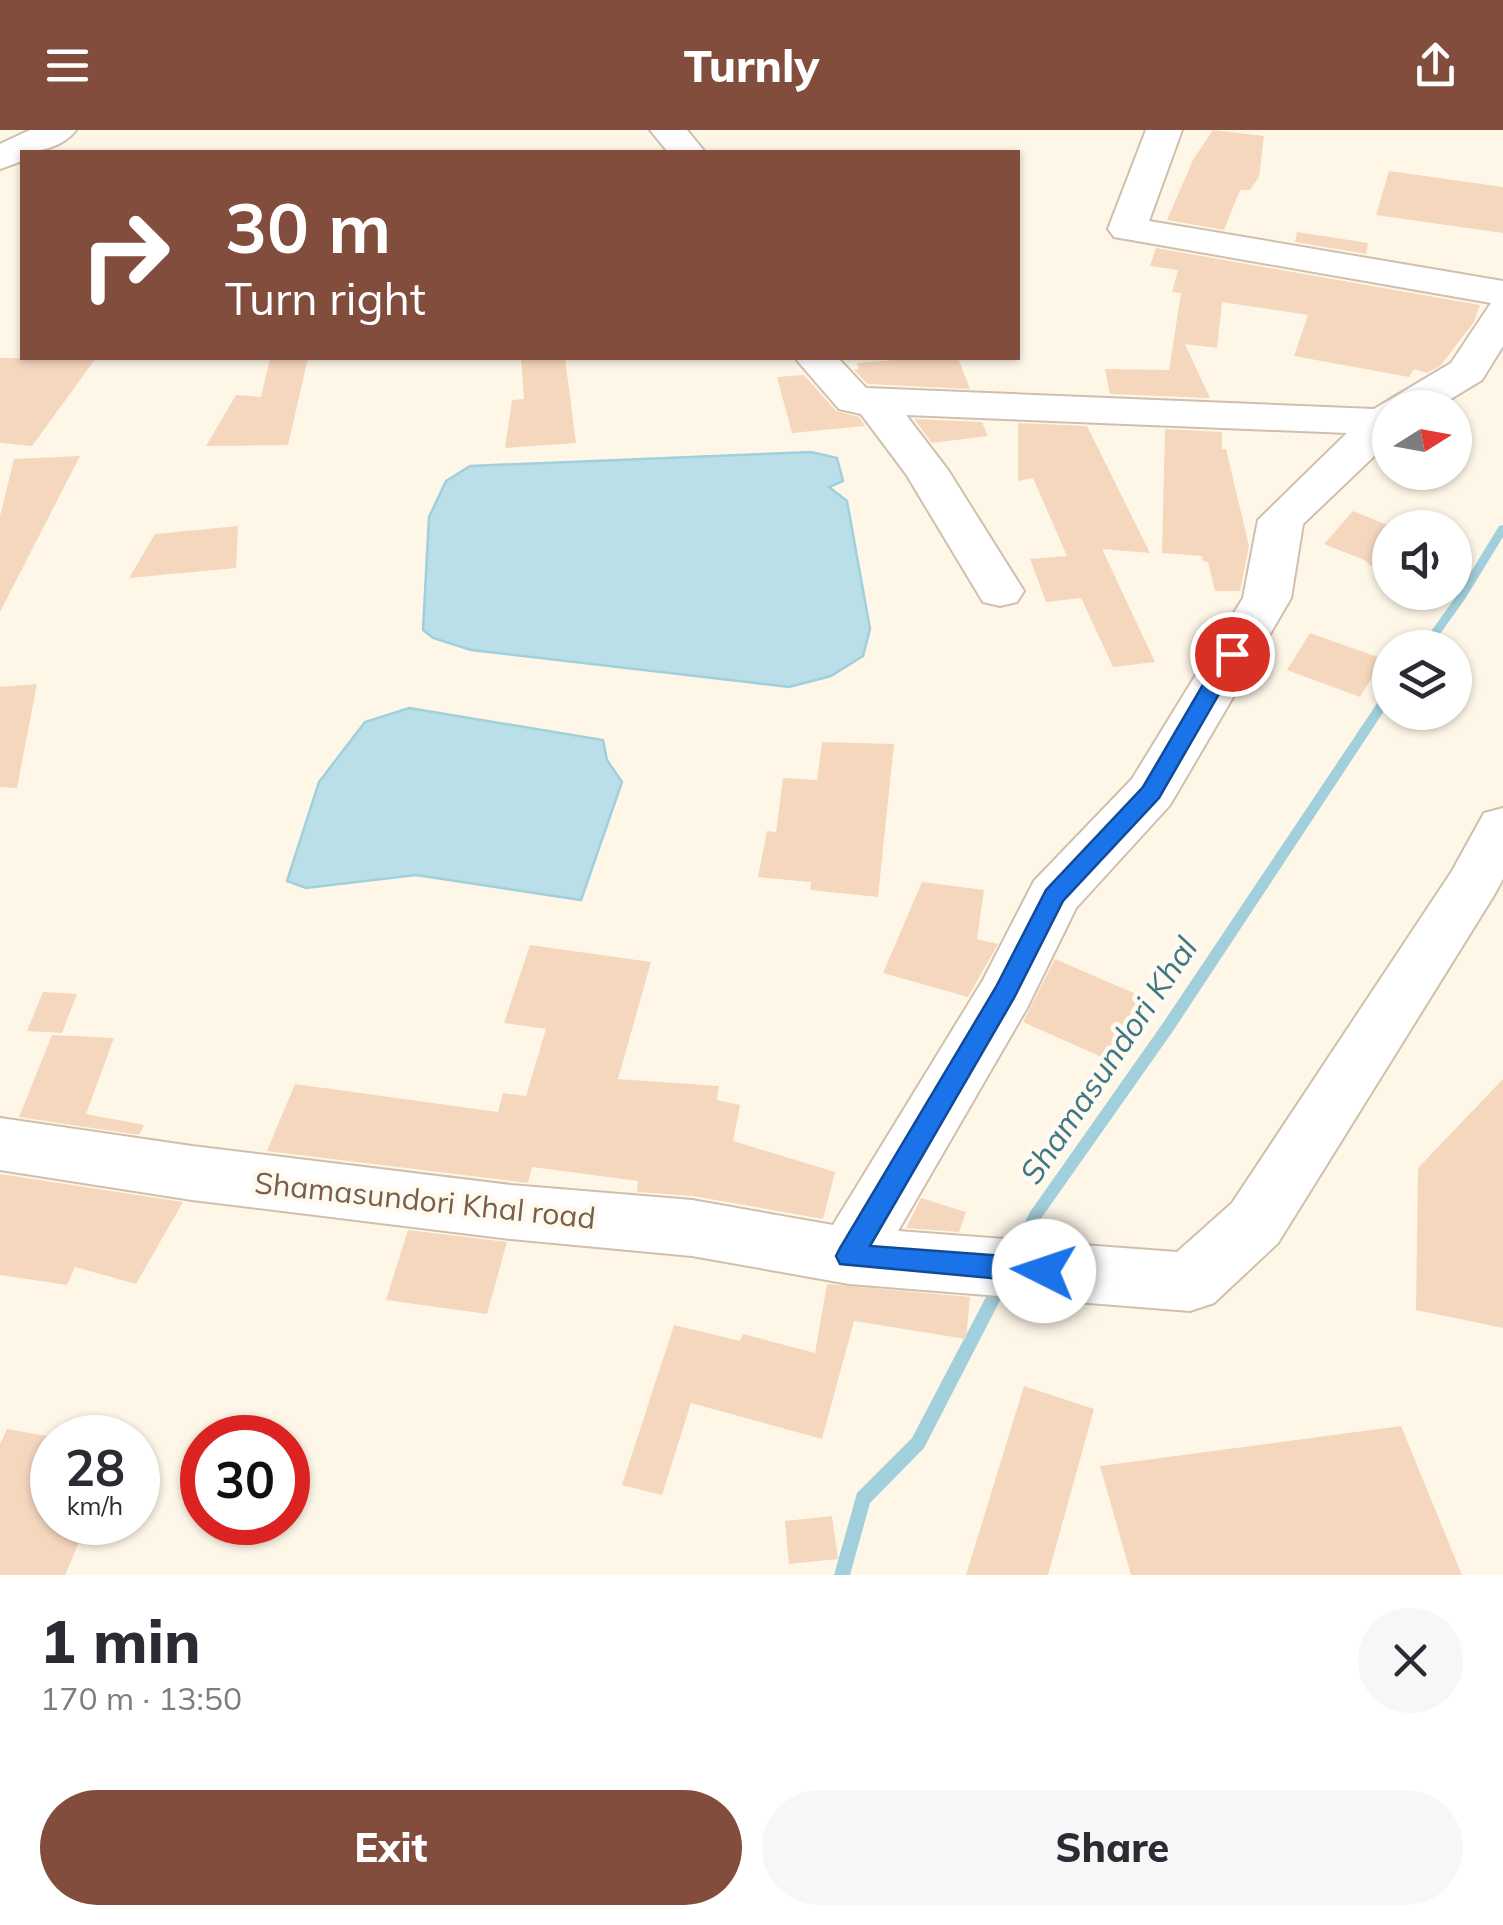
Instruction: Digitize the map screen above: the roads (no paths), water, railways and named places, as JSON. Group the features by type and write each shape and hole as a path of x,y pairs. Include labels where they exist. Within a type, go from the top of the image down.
{"street":[{"path":"0,158 58,130"},
{"path":"668,130 685,150"},
{"path":"1164,130 1127,229 1503,293"},
{"path":"1434,390 1467,370 1503,312"},
{"path":"818,360 854,400 875,404 926,470 1000,592"},
{"path":"854,400 1372,415"},
{"path":"849,1256 1006,992 1054,896 1151,792 1268,598 1281,520 1372,435"},
{"name":"Shamasundori Khal road","path":"0,1144 192,1174 511,1212 692,1228 849,1256 1190,1282 1254,1224 1473,884 1503,826"}],"water":[{"path":"811,452 837,458 843,481 829,487 847,501 870,629 863,656 831,676 789,687 471,650 433,638 423,630 429,517 446,481 470,466"},
{"path":"409,708 603,740 607,760 622,782 581,900 416,875 306,888 287,881 319,782 365,722"}],"waterway":[{"name":"Shamasundori Khal","path":"1437,630 1503,528"},
{"name":"Shamasundori Khal","path":"1017,1252 1035,1216 1168,1027 1372,720"},
{"name":"Shamasundori Khal","path":"842,1575 863,1499 918,1443 1001,1283"}]}
